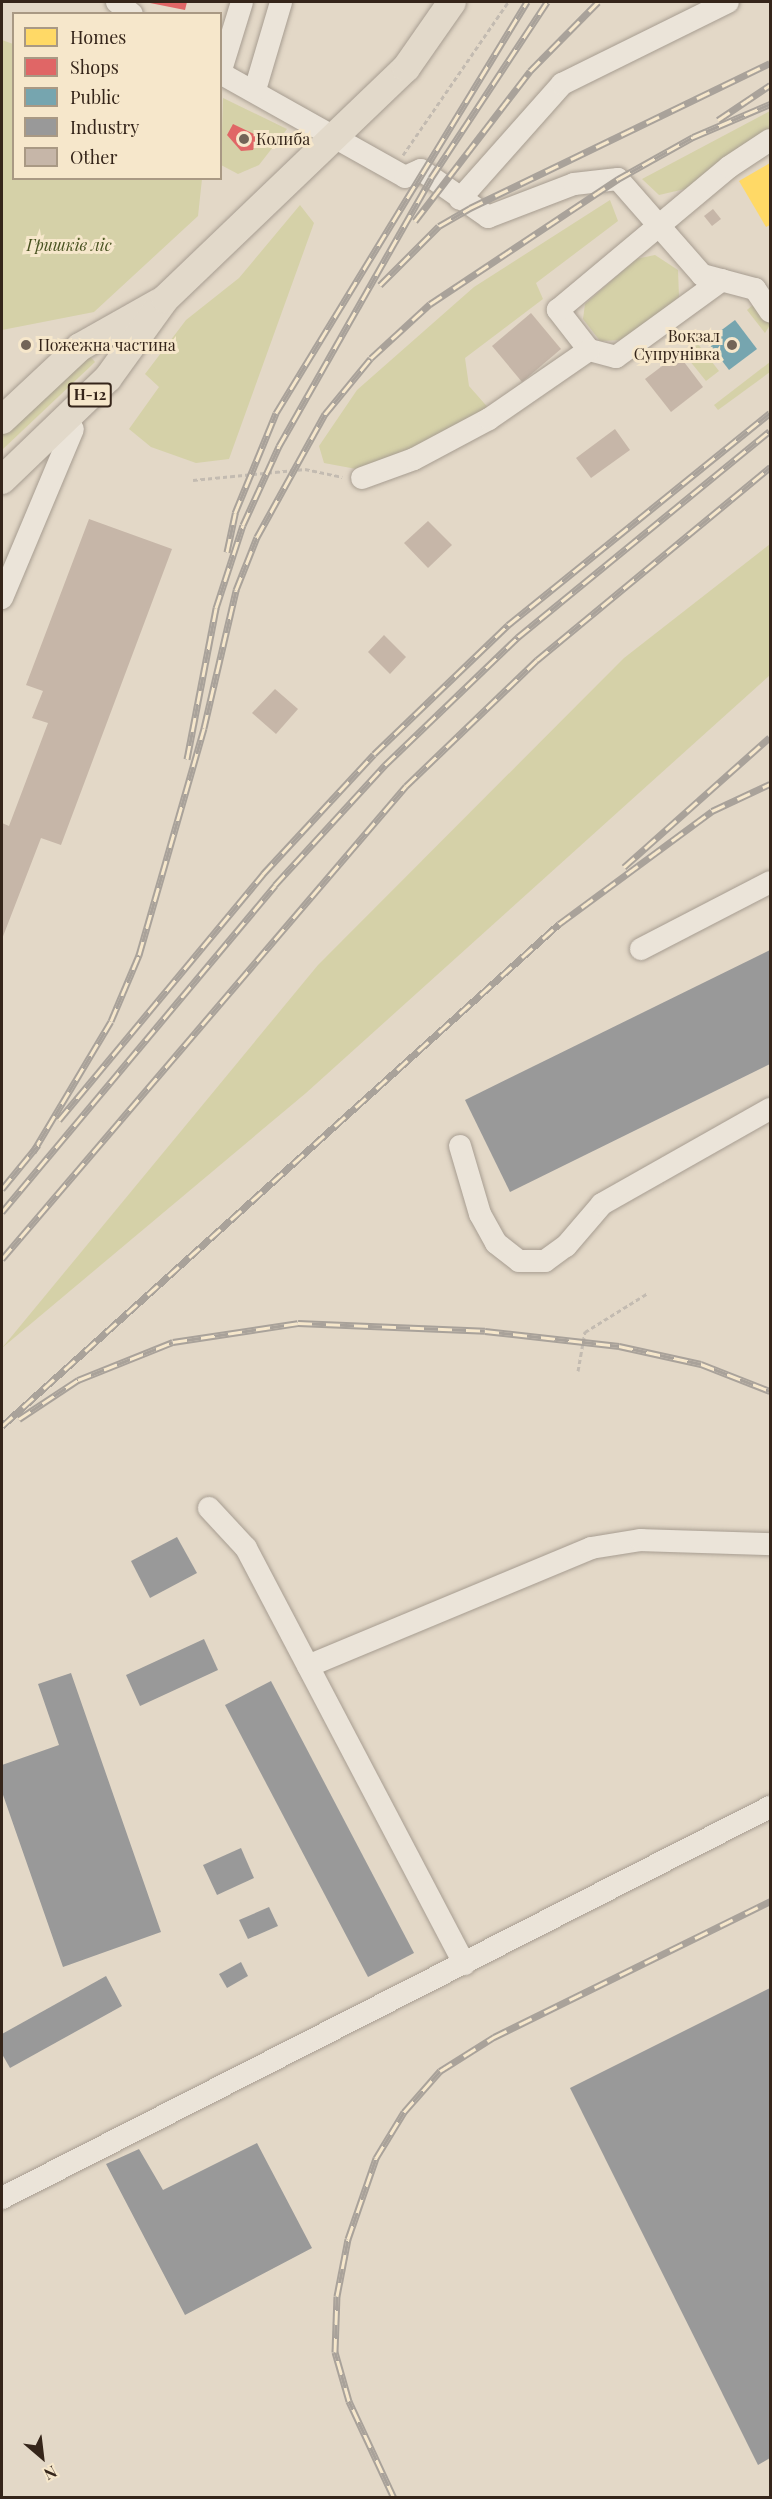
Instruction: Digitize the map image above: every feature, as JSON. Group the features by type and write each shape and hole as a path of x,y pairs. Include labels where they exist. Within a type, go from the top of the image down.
{"main road":[{"name":"Н-12","path":"2,480 108,378 165,299 340,136 406,68 452,2"},
{"name":"Н-12","path":"2,420 80,346 165,299"}],"street":[{"path":"117,2 130,12"},
{"path":"222,67 242,2"},
{"path":"255,90 282,2"},
{"path":"460,200 562,84 728,2"},
{"path":"222,74 340,136 405,177 421,170 460,200 488,217 574,184 618,179 661,225 702,275 755,289 771,310"},
{"path":"722,280 616,357 589,350 558,310 729,166 771,140"},
{"path":"362,478 414,459 489,419 589,350"},
{"path":"2,598 73,429"},
{"path":"641,949 771,882"},
{"path":"460,1146 480,1214 496,1243 519,1261 545,1261 566,1246 602,1204 771,1109"},
{"path":"209,1508 246,1548 464,1964"},
{"path":"308,1666 591,1548 640,1540 771,1544"},
{"path":"2,2198 771,1807"}],"path":[{"path":"394,169 508,2"},
{"path":"194,480 305,469 325,476 362,478"},
{"path":"578,1371 585,1332 648,1293"}],"green space":[{"name":"Гришків ліс","path":"2,40 12,44 12,180 202,180 198,216 94,312 2,330"},
{"path":"223,98 287,129 259,165 238,174 222,166"},
{"path":"770,111 770,130 698,186 659,195 642,179"},
{"path":"610,200 618,221 536,283 543,299 465,358 469,386 491,411 367,471 324,463 319,446 357,390 474,287"},
{"path":"300,205 314,223 229,459 196,463 151,447 129,429 159,387 145,374 186,320 239,278"},
{"path":"655,255 678,270 679,297 624,340 600,341 583,319 585,304 636,259"},
{"path":"754,304 770,325 765,333 747,310"},
{"path":"698,344 719,371 706,381 685,355"},
{"path":"84,350 95,362 2,450 2,429"},
{"path":"770,362 770,372 718,410 714,405"},
{"path":"770,544 770,675 306,1093 2,1348 318,965 624,658"}],"building: Homes":[{"path":"770,163 770,225 766,227 739,181"}],"building: Shops":[{"path":"150,2 187,2 185,10"},
{"path":"233,124 258,136 253,150 241,151 227,135"}],"building: Public":[{"name":"Вокзал Супрунівка","path":"735,320 757,349 729,370 707,341"}],"building: Industry":[{"path":"770,950 770,1064 510,1192 465,1100"},
{"path":"177,1537 197,1573 150,1598 131,1561"},
{"path":"204,1639 218,1670 140,1706 126,1675"},
{"path":"71,1673 161,1932 63,1967 2,1792 2,1765 59,1745 38,1684"},
{"path":"271,1681 414,1953 368,1977 225,1705"},
{"path":"241,1848 254,1878 217,1895 203,1865"},
{"path":"269,1907 278,1926 248,1939 239,1920"},
{"path":"241,1962 248,1976 227,1988 219,1974"},
{"path":"106,1976 122,2006 10,2068 2,2054 2,2034"},
{"path":"770,1988 770,2458 758,2465 570,2088"},
{"path":"257,2143 312,2248 185,2315 106,2164 139,2149 163,2190"}],"building: Other":[{"path":"713,209 721,219 712,226 704,216"},
{"path":"531,313 561,349 522,382 492,346"},
{"path":"678,354 703,387 671,412 645,379"},
{"path":"615,429 630,450 591,478 576,458"},
{"path":"89,519 172,549 61,845 41,838 2,939 2,823 9,826 48,723 32,718 43,691 26,685"},
{"path":"428,521 452,545 428,568 404,543"},
{"path":"384,635 406,657 390,674 368,652"},
{"path":"275,689 298,709 276,734 252,713"}],"railway":[{"path":"227,552 235,513 276,413 527,2"},
{"path":"187,759 216,608 243,525 279,446 431,178 547,2"},
{"path":"415,221 530,71 598,2"},
{"path":"380,285 439,226 470,208 770,63"},
{"path":"718,120 770,85"},
{"path":"33,1152 111,1021 139,955 204,728 236,590 257,537 325,414 371,358 430,304 618,179 693,137 770,104"},
{"path":"59,1120 263,874 374,754 508,625 770,413"},
{"path":"2,1212 275,885 385,765 518,637 770,431"},
{"path":"2,1259 406,786 537,660 770,467"},
{"path":"624,867 770,737"},
{"path":"2,1426 559,924 712,811 770,784"},
{"path":"2,1189 38,1145"},
{"path":"19,1419 78,1380 173,1342 298,1323 485,1331 619,1346 701,1364 770,1391"},
{"path":"394,2498 349,2401 335,2352 337,2296 348,2239 376,2158 404,2112 440,2071 494,2037 770,1901"}],"place":[{"name":"Колиба","path":"244,139"},
{"name":"Пожежна частина","path":"26,345"},
{"name":"Вокзал Супрунівка","path":"732,345"}]}
